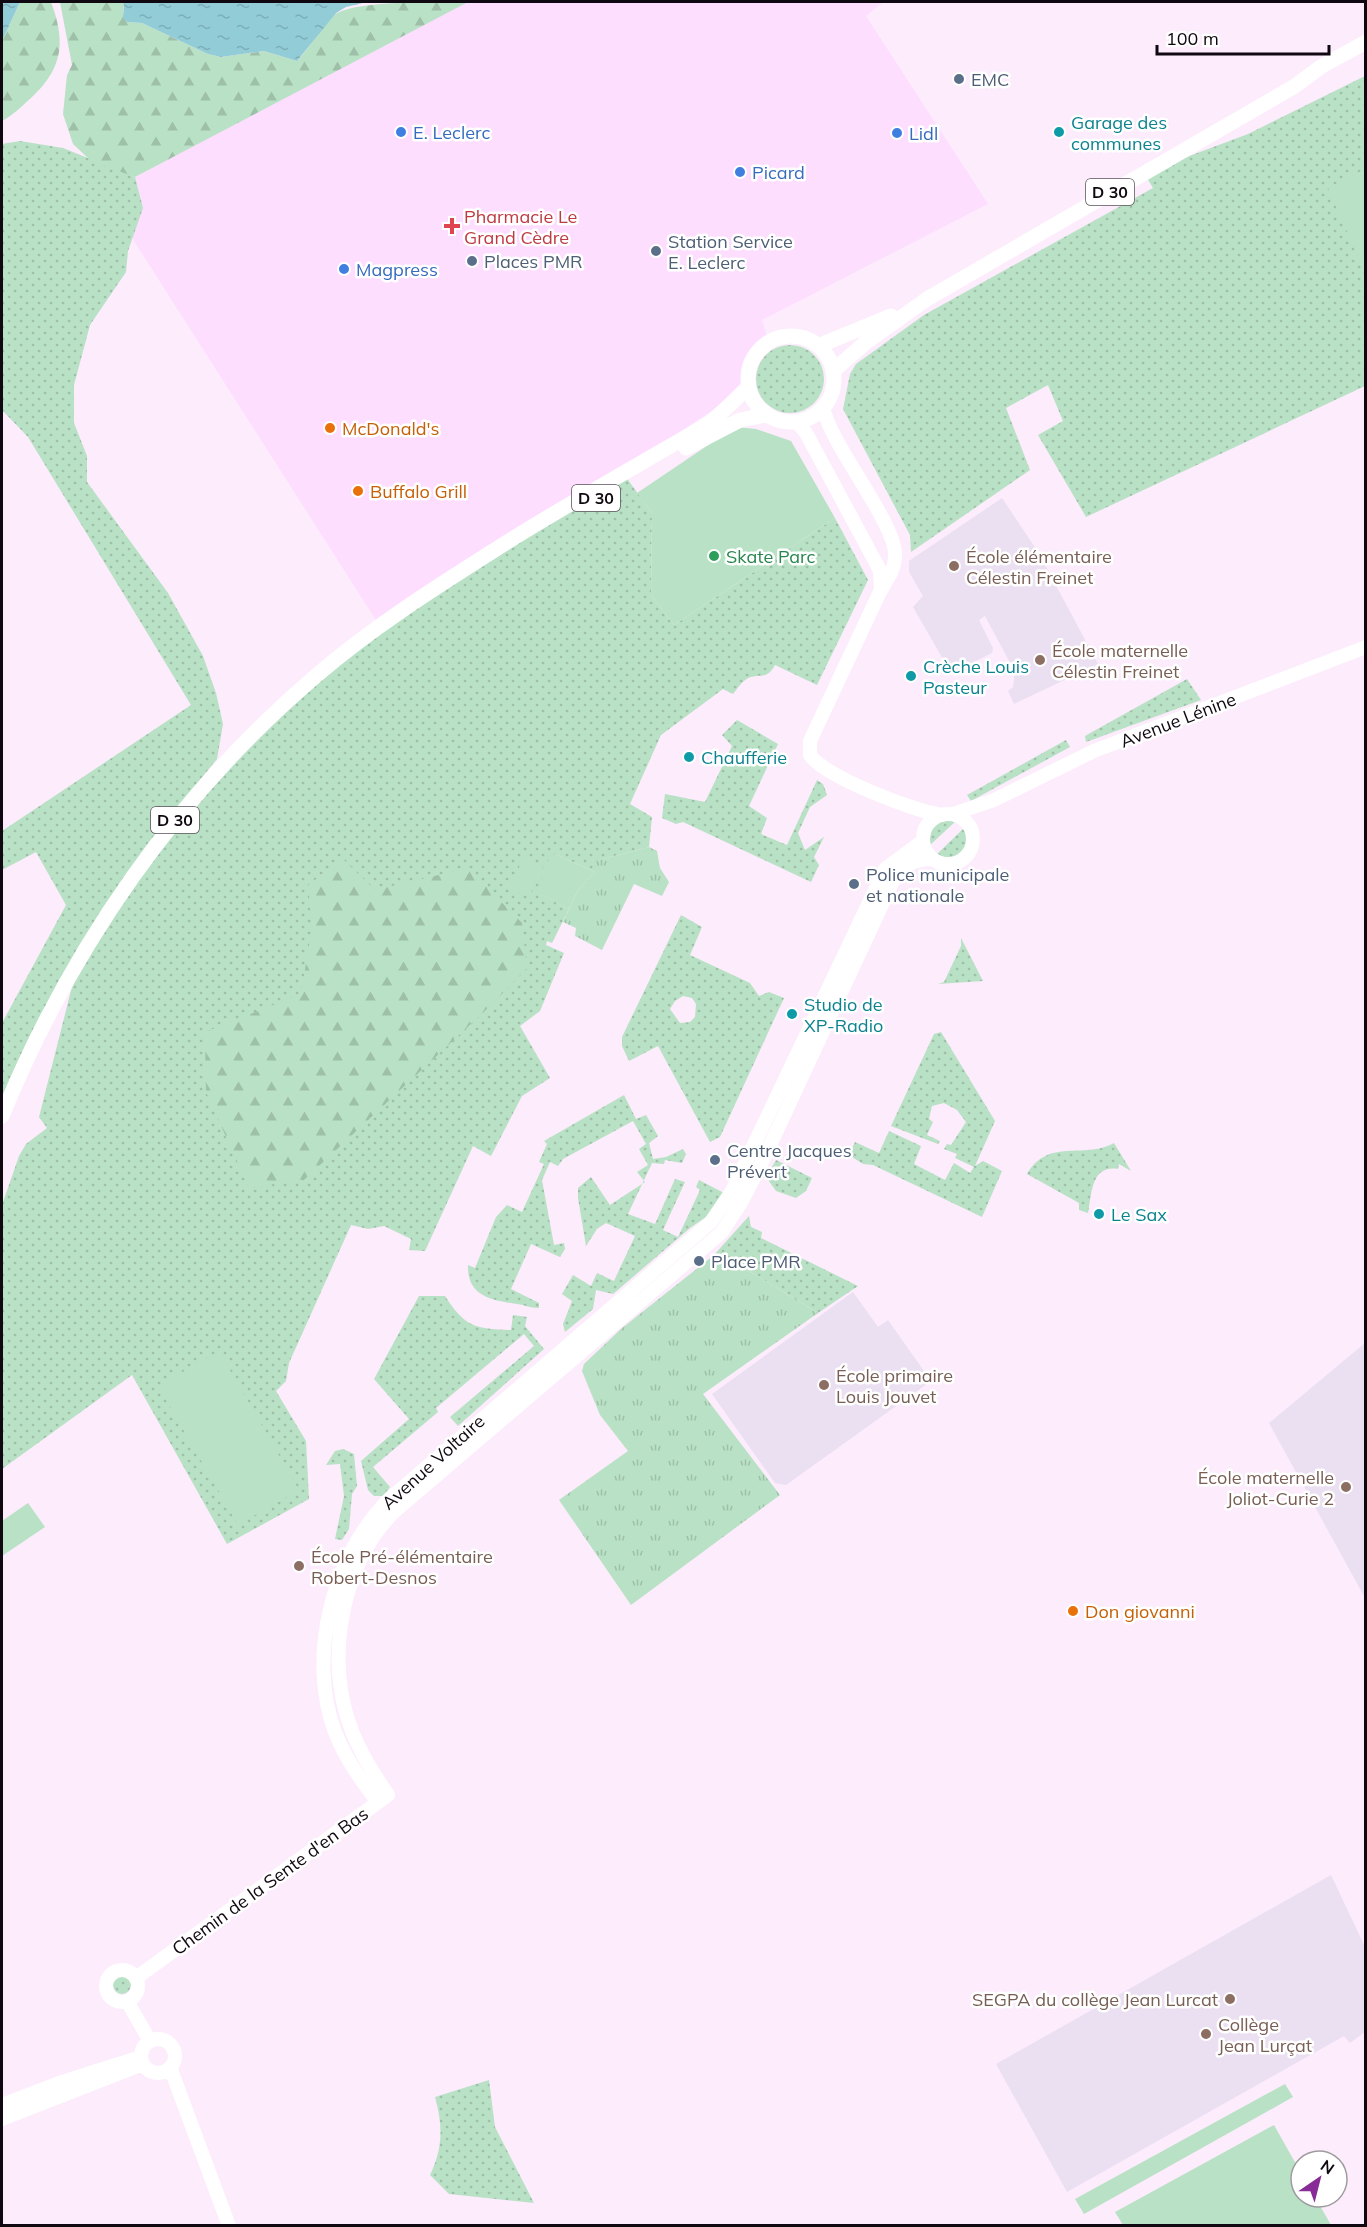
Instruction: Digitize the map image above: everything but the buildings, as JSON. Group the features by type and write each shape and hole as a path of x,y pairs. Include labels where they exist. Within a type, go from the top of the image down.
{"main road":[{"name":"D 30","path":"1295,86 1322,66 1365,42"},
{"name":"D 30","path":"833,371 865,343 927,299 1295,86 1365,54"},
{"name":"D 30","path":"818,346 833,342 927,299"},
{"path":"794,336 818,346 828,358 833,371 832,388 823,407 812,417 797,422 783,422 766,415 755,404 748,387 748,374 753,360 769,343 781,337 794,336"},
{"name":"D 30","path":"2,1116 21,1068 84,949 106,914 173,823 222,766 317,675 429,592 531,526 712,420 748,387"},
{"name":"D 30","path":"429,592 714,432 744,418 766,415"}],"street":[{"path":"823,407 894,548 893,568 880,590 810,741 810,755 813,761 821,767 903,805 948,814 966,821 974,834"},
{"path":"797,422 807,433 880,571 880,590"},
{"name":"Avenue Lénine","path":"948,814 994,800 1094,751 1365,647"},
{"path":"652,1283 722,1232 742,1201 893,881 903,868 924,859 949,865 963,861 972,850 974,834 980,818 994,800"},
{"path":"903,805 921,823 923,837 932,860"},
{"path":"652,1283 711,1222 732,1191 885,869 923,837 930,821 948,814"},
{"name":"Avenue Voltaire","path":"383,1798 362,1782 335,1734 326,1689 325,1629 343,1572 354,1550 377,1512 387,1502 652,1283"},
{"name":"Chemin de la Sente d'en Bas","path":"132,1975 161,1960 383,1798"},
{"path":"127,2001 138,1990 132,1975 115,1972 106,1984 111,1997 127,2001 150,2041"},
{"path":"161,2039 171,2046 175,2055 170,2067 159,2073 152,2072 142,2061 143,2048 150,2041 161,2039"},
{"path":"2,2105 59,2082 142,2061"},
{"path":"2,2119 142,2061"},
{"path":"170,2067 229,2226"}],"shaded area":[{"path":"461,2 883,2 866,16 988,204 762,320 769,343 753,360 748,374 748,387 381,628 104,194"},
{"path":"1002,498 1038,552 1098,664 1014,704 1008,691 1013,687 1015,672 985,616 979,620 993,648 992,653 951,673 913,607 923,596 909,572 909,561"},
{"name":"École primaire Louis Jouvet","path":"853,1292 878,1327 888,1320 931,1381 786,1485 775,1483 712,1394"},
{"path":"1365,1343 1365,1598 1269,1423"},
{"name":"Collège Jean Lurçat","path":"1331,1875 1365,1947 1365,2032 1350,2043 1344,2036 1067,2192 996,2064"}],"green space":[{"path":"20,2 51,2 59,30 59,54 50,76 42,87 17,111 2,121 2,41"},
{"path":"60,2 120,2 124,4 123,13 127,22 142,23 208,54 221,57 264,51 297,61 335,14 346,9 379,4 468,2 135,177 91,161 73,144 63,114 67,75 72,65"},
{"path":"1365,76 1365,386 1086,517 1038,435 1063,421 1048,385 1006,408 1030,470 911,552 910,535 843,409 850,374 856,364 924,315 1153,188 1144,173 1248,134"},
{"path":"20,141 63,148 135,177 143,208 128,251 126,272 90,325 74,385 74,423 87,456 87,482 168,593 203,656 216,693 223,724 217,759 195,786 315,670 623,473 652,513 651,595 674,625 835,518 868,580 817,685 775,665 767,674 746,680 733,694 723,689 661,735 630,804 652,817 649,847 595,861 595,872 555,854 536,892 569,909 552,943 547,941 546,945 564,953 540,1011 520,1026 550,1078 522,1096 491,1156 473,1146 425,1251 409,1250 411,1239 384,1226 368,1229 351,1225 289,1363 286,1381 276,1391 306,1441 309,1499 227,1544 132,1375 2,1469 2,1205 19,1156 26,1144 47,1128 39,1117 78,963 2,1118 2,1023 66,905 36,852 2,870 2,831 191,705 28,437 2,410 2,144"},
{"path":"1365,169 1365,273 1328,188"},
{"path":"783,345 797,345 809,350 819,360 824,379 819,398 809,408 797,413 783,413 771,408 761,398 756,386 756,372 761,360 771,350"},
{"name":"Skate Parc","path":"735,427 756,429 791,441 835,518 674,625 651,595 652,513 637,493"},
{"path":"1187,679 1201,700 1086,742 1085,736"},
{"path":"737,720 778,744 749,806 767,818 761,834 787,845 817,780 823,784 827,795 810,807 798,833 805,850 824,837 814,857 819,865 811,882 683,822 676,824 662,818 665,794 705,802 732,746 722,735"},
{"path":"1066,740 1070,747 971,801 967,795"},
{"path":"945,819 957,820 929,846 931,829"},
{"path":"965,827 969,841 961,856 948,860 936,855"},
{"path":"649,847 657,851 660,868 669,882 662,896 634,884 602,950 575,936 576,928 563,922 578,890 595,872 595,861"},
{"path":"555,854 595,872 578,890 569,909 535,892 545,873 543,867 529,897 509,888 524,857 543,866"},
{"path":"343,859 375,890 468,868 522,923 527,968 490,1006 305,1179 249,1188 206,1092 205,1032 301,994 312,927 308,885"},
{"path":"681,915 702,927 690,955 750,983 759,996 769,992 784,998 720,1137 710,1142 658,1046 629,1061 622,1046 622,1037","holes":["683,996 692,998 696,1004 695,1017 690,1022 680,1023 670,1009 675,1001"]},
{"path":"961,938 983,981 938,984 944,982 961,946"},
{"path":"941,1032 995,1121 975,1166 983,1161 1002,1171 982,1217 873,1165 863,1164 849,1155 855,1142 879,1153 889,1131 921,1146 914,1164 945,1180 954,1163 970,1173 974,1167 955,1158 957,1154 944,1149 947,1144 951,1145 966,1122 957,1110 944,1103 932,1106 929,1119 933,1122 927,1135 940,1141 938,1144 891,1126 934,1034"},
{"path":"624,1095 636,1119 646,1115 658,1136 649,1143 653,1159 666,1157 683,1149 686,1154 682,1163 665,1160 664,1164 652,1163 644,1180 637,1172 648,1165 639,1149 646,1144 633,1121 563,1159 558,1166 550,1162 542,1180 554,1245 564,1243 565,1249 560,1257 531,1244 511,1289 539,1303 539,1308 499,1301 476,1290 469,1276 468,1265 475,1268 496,1217 507,1205 522,1212 544,1164 539,1162 547,1144 544,1141"},
{"path":"1114,1143 1131,1171 1119,1164 1118,1169 1102,1171 1094,1182 1088,1213 1079,1210 1079,1203 1027,1174 1036,1163 1056,1152 1090,1150"},
{"path":"776,1160 812,1178 806,1191 796,1198 776,1191 766,1177"},
{"path":"591,1177 610,1205 642,1184 628,1214 655,1224 675,1179 685,1182 663,1230 678,1237 700,1190 696,1187 699,1180 724,1193 709,1215 690,1228 613,1294 596,1290 593,1309 565,1332 563,1324 572,1301 562,1294 573,1275 591,1286 597,1273 614,1281 635,1236 606,1223 597,1229 586,1246 578,1188"},
{"path":"749,1216 751,1227 762,1232 761,1238 858,1286 818,1313 756,1275 714,1255"},
{"path":"714,1255 756,1275 818,1313 703,1394 780,1495 631,1605 559,1500 628,1451 600,1415 582,1371 584,1364 621,1329"},
{"path":"419,1296 445,1296 465,1320 488,1329 511,1330 513,1315 527,1317 525,1326 544,1349 458,1426 450,1417 534,1346 524,1334 436,1408 438,1412 373,1467 390,1487 383,1496 374,1496 368,1490 361,1461 409,1419 374,1379"},
{"path":"219,1351 299,1490 238,1525 158,1386"},
{"path":"343,1449 354,1454 357,1486 352,1494 349,1529 342,1540 335,1539 344,1496 340,1464 326,1465 335,1451"},
{"path":"28,1503 45,1527 2,1556 2,1521"},
{"path":"122,1976 128,1979 131,1985 128,1991 122,1994 116,1991 113,1985 116,1979"},
{"path":"489,2080 495,2127 534,2203 449,2194 430,2175 437,2156 440,2137 435,2097"},
{"path":"1285,2084 1293,2097 1084,2214 1075,2199"},
{"path":"1274,2125 1289,2152 1289,2209 1322,2209 1331,2225 1123,2225 1115,2212"}],"water":[{"path":"2,2 20,2 2,41"},
{"path":"120,2 367,2 346,7 336,13 297,61 264,51 221,57 208,54 142,23 127,22 123,18 124,4"}],"place":[{"name":"EMC","path":"959,79"},
{"name":"E. Leclerc","path":"401,132"},
{"name":"Garage des communes","path":"1059,132"},
{"name":"Lidl","path":"897,133"},
{"name":"Picard","path":"740,172"},
{"name":"Pharmacie Le Grand Cèdre","path":"452,226"},
{"name":"Station Service E. Leclerc","path":"656,251"},
{"name":"Places PMR","path":"472,261"},
{"name":"Magpress","path":"344,269"},
{"name":"McDonald's","path":"330,428"},
{"name":"Buffalo Grill","path":"358,491"},
{"name":"Skate Parc","path":"714,556"},
{"name":"École élémentaire Célestin Freinet","path":"954,566"},
{"name":"École maternelle Célestin Freinet","path":"1040,660"},
{"name":"Crèche Louis Pasteur","path":"911,676"},
{"name":"Chaufferie","path":"689,757"},
{"name":"Police municipale et nationale","path":"854,884"},
{"name":"Studio de XP-Radio","path":"792,1014"},
{"name":"Centre Jacques Prévert","path":"715,1160"},
{"name":"Le Sax","path":"1099,1214"},
{"name":"Place PMR","path":"699,1261"},
{"name":"École primaire Louis Jouvet","path":"824,1385"},
{"name":"École maternelle Joliot-Curie 2","path":"1346,1487"},
{"name":"École Pré-élémentaire Robert-Desnos","path":"299,1566"},
{"name":"Don giovanni","path":"1073,1611"},
{"name":"SEGPA du collège Jean Lurcat","path":"1230,1999"},
{"name":"Collège Jean Lurçat","path":"1206,2034"}]}
